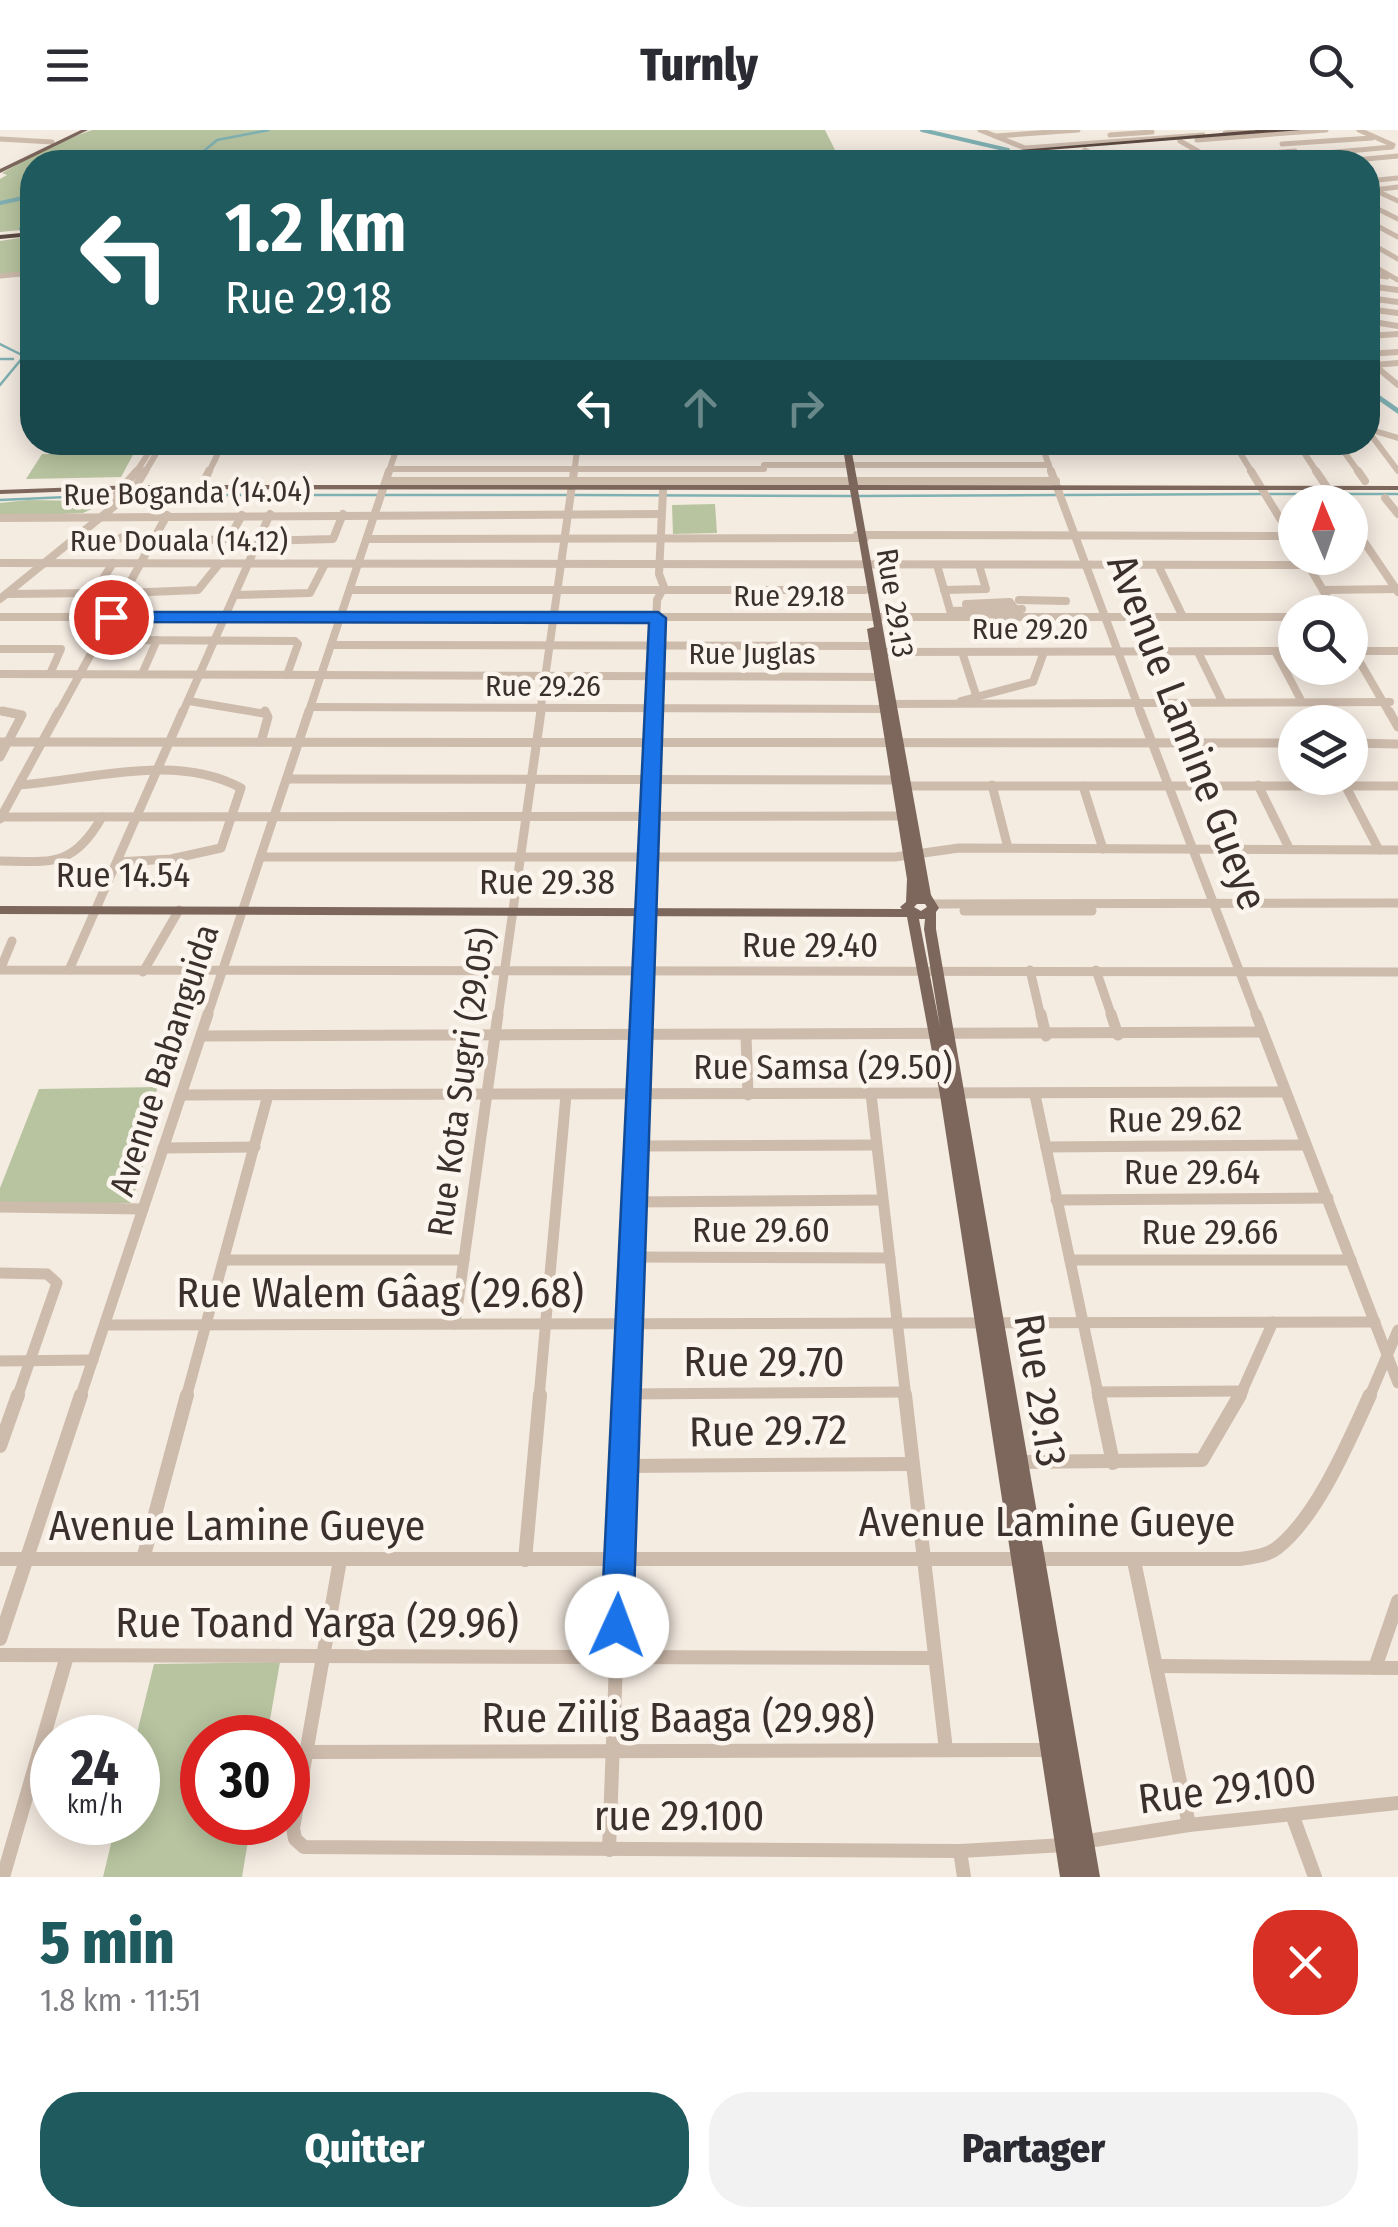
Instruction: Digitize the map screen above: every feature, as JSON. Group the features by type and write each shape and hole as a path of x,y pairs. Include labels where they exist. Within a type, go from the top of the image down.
{"highway":[{"path":"1051,150 1278,130"},
{"path":"1031,150 1298,130"}],"main road":[{"path":"37,150 85,130"},
{"path":"848,455 913,854"},
{"path":"0,494 201,487 852,487"},
{"path":"129,489 384,487"},
{"path":"573,487 662,491 852,487 1278,489"},
{"path":"1368,489 1398,489"},
{"name":"Rue 29.13","path":"866,565 865,590 874,619"},
{"name":"Rue 29.13","path":"880,649 880,677 889,706"},
{"name":"Rue 29.13","path":"901,783 902,816 931,908 931,972"},
{"name":"Rue 29.13","path":"913,854 911,907 931,972 953,1095 1026,1557 1070,1877"},
{"name":"Rue 14.54","path":"0,902 244,907"},
{"path":"0,910 244,907"},
{"name":"Rue 29.38","path":"244,907 931,908"},
{"name":"Rue 29.13","path":"988,1322 1018,1462 1026,1557 1090,1877"}],"street":[{"path":"983,130 1031,150"},
{"path":"996,136 1078,130"},
{"path":"1014,143 1160,130 1196,150"},
{"path":"1177,139 1249,130"},
{"path":"1177,139 1326,130"},
{"path":"1357,130 1397,152"},
{"path":"1357,130 1397,152"},
{"path":"1067,131 1093,150"},
{"path":"1264,136 1292,150"},
{"path":"0,138 52,142"},
{"path":"1282,144 1372,138"},
{"path":"1380,210 1398,220"},
{"path":"1380,217 1387,214"},
{"path":"1381,342 1397,356"},
{"path":"1380,446 1398,471"},
{"path":"40,564 71,543 129,489 151,455"},
{"path":"201,487 217,455"},
{"name":"Avenue Babanguida","path":"0,1639 396,455"},
{"name":"Rue Kota Sugri (29.05)","path":"455,1324 576,455"},
{"path":"763,455 766,484"},
{"name":"Avenue Lamine Gueye","path":"0,1559 620,1560 925,1556 1134,1560 1240,1559 1278,1548 1302,1520 1388,1360 1217,907 1150,742 1139,702 1046,455"},
{"path":"1241,455 1278,518"},
{"path":"1305,455 1325,485"},
{"path":"1346,455 1364,481"},
{"path":"391,468 1050,465"},
{"path":"609,1850 639,1146 657,596 662,590 662,491"},
{"path":"1386,498 1398,514"},
{"path":"2,595 101,514"},
{"name":"Rue Boganda (14.04)","path":"0,518 101,514 662,514"},
{"path":"70,970 270,514"},
{"path":"260,541 335,537 343,514"},
{"path":"0,818 167,515"},
{"path":"153,542 229,539 242,515"},
{"path":"368,539 1076,535 1278,538"},
{"path":"71,543 109,543 123,537"},
{"path":"1368,547 1398,590"},
{"name":"Rue Douala (14.12)","path":"0,563 1158,565 1278,560"},
{"path":"2,595 94,593 113,563"},
{"path":"124,592 198,590 219,564"},
{"path":"236,594 304,594 315,588 325,564"},
{"path":"937,565 951,615 965,608 1066,601"},
{"path":"944,590 986,589 979,565"},
{"path":"1158,565 1183,617"},
{"path":"1313,575 1326,595"},
{"path":"351,590 865,590"},
{"path":"1323,590 1398,590"},
{"path":"965,608 969,598 998,596"},
{"name":"Rue 29.18","path":"0,617 874,619 1020,606 1107,617 1278,617"},
{"path":"98,640 297,641 287,675"},
{"path":"142,674 158,640"},
{"name":"Rue 29.20","path":"333,646 1275,651"},
{"path":"0,649 61,649 50,674"},
{"path":"1368,650 1398,651"},
{"path":"1275,651 1302,702"},
{"path":"962,652 976,695"},
{"path":"955,704 1032,682 1044,652"},
{"path":"1198,652 1222,702"},
{"path":"1368,673 1398,716"},
{"name":"Rue Juglas","path":"0,674 880,677"},
{"path":"188,701 264,710 268,717 261,742"},
{"path":"1387,702 1398,727"},
{"name":"Rue 29.26","path":"312,707 1387,702"},
{"path":"0,711 22,712 0,757"},
{"path":"5,742 1278,743"},
{"path":"1368,743 1398,744"},
{"path":"19,785 64,784 100,774 157,772 205,774 236,783 241,792 234,816 216,850 171,859 117,862"},
{"path":"287,779 650,778 992,786 1278,785"},
{"path":"1258,785 1289,848"},
{"path":"1368,785 1398,786"},
{"path":"992,786 1008,848"},
{"path":"1083,786 1103,849"},
{"path":"1350,795 1379,850"},
{"path":"0,818 902,816"},
{"path":"0,861 74,856 86,848 102,817"},
{"path":"261,858 648,858 913,854 1008,848 1398,850"},
{"path":"931,908 1398,906"},
{"path":"143,972 154,943 167,933 179,910"},
{"name":"Rue 29.40","path":"12,941 0,970 1398,972"},
{"path":"1030,970 1046,1036"},
{"path":"1096,970 1118,1035"},
{"path":"201,1036 1046,1036 1262,1032"},
{"path":"746,1036 748,1094"},
{"name":"Rue Samsa (29.50)","path":"181,1095 1035,1096 1284,1092"},
{"path":"870,1094 946,1750"},
{"path":"143,1560 268,1095"},
{"path":"526,1560 566,1095"},
{"path":"1035,1096 1114,1463"},
{"path":"639,1146 876,1145"},
{"name":"Rue 29.62","path":"1046,1148 1305,1145"},
{"path":"164,1148 255,1147"},
{"name":"Rue 29.64","path":"1056,1200 1328,1198"},
{"path":"634,1202 882,1200"},
{"path":"0,1208 143,1209"},
{"name":"Rue 29.60","path":"632,1257 890,1258"},
{"path":"224,1260 464,1260"},
{"name":"Rue 29.66","path":"1070,1260 1351,1260"},
{"path":"0,1273 47,1274 56,1278 33,1361 0,1446"},
{"path":"1018,1462 1202,1460 1243,1391 1273,1322"},
{"name":"Rue Walem Gâag (29.68)","path":"105,1325 1375,1322"},
{"path":"1398,1330 1388,1360 1398,1383"},
{"path":"0,1361 93,1360"},
{"path":"1097,1392 1243,1391"},
{"name":"Rue 29.70","path":"626,1394 903,1392"},
{"name":"Rue 29.72","path":"624,1466 912,1464"},
{"path":"310,1733 340,1560"},
{"path":"1134,1560 1189,1825"},
{"path":"1375,1668 1398,1601"},
{"name":"Rue Toand Yarga (29.96)","path":"0,1656 934,1658"},
{"path":"3,1877 67,1656"},
{"path":"1159,1666 1398,1668"},
{"name":"Rue Ziilig Baaga (29.98)","path":"310,1752 1050,1750"},
{"name":"Rue 29.100","path":"1065,1845 1189,1825 1398,1803"},
{"path":"1293,1817 1315,1877"},
{"name":"rue 29.100","path":"302,1845 960,1851 1065,1845"},
{"path":"960,1851 964,1877"}],"green space":[{"path":"92,130 825,130 835,150 43,150"},
{"path":"20,163 20,230 0,232 0,179 7,175 2,173"},
{"path":"20,238 20,276 0,278 0,241"},
{"path":"41,455 133,455 121,477 26,479"},
{"path":"91,501 94,508 83,513 0,517 0,503"},
{"path":"715,504 717,533 673,534 672,505"},
{"path":"158,1087 137,1147 149,1148 131,1203 0,1205 0,1188 39,1089"},
{"path":"280,1662 271,1715 180,1715 180,1845 247,1845 242,1877 103,1877 111,1845 160,1845 160,1715 141,1715 154,1664"}],"waterway":[{"path":"205,150 217,140 269,130"},
{"path":"922,130 1008,150"},
{"path":"0,203 20,199"},
{"path":"0,344 20,354"},
{"path":"0,359 13,359"},
{"path":"0,385 20,361"},
{"path":"1380,398 1398,411"},
{"path":"1065,495 1262,494"},
{"path":"1270,494 1278,494"},
{"path":"1368,494 1398,494"},
{"path":"0,500 112,495"},
{"path":"135,495 377,495"},
{"path":"385,495 567,495"},
{"path":"575,495 852,496"},
{"path":"860,496 1057,495"},
{"path":"108,637 116,622"}],"route":[{"path":"111,617 658,618 617,1626"}]}
